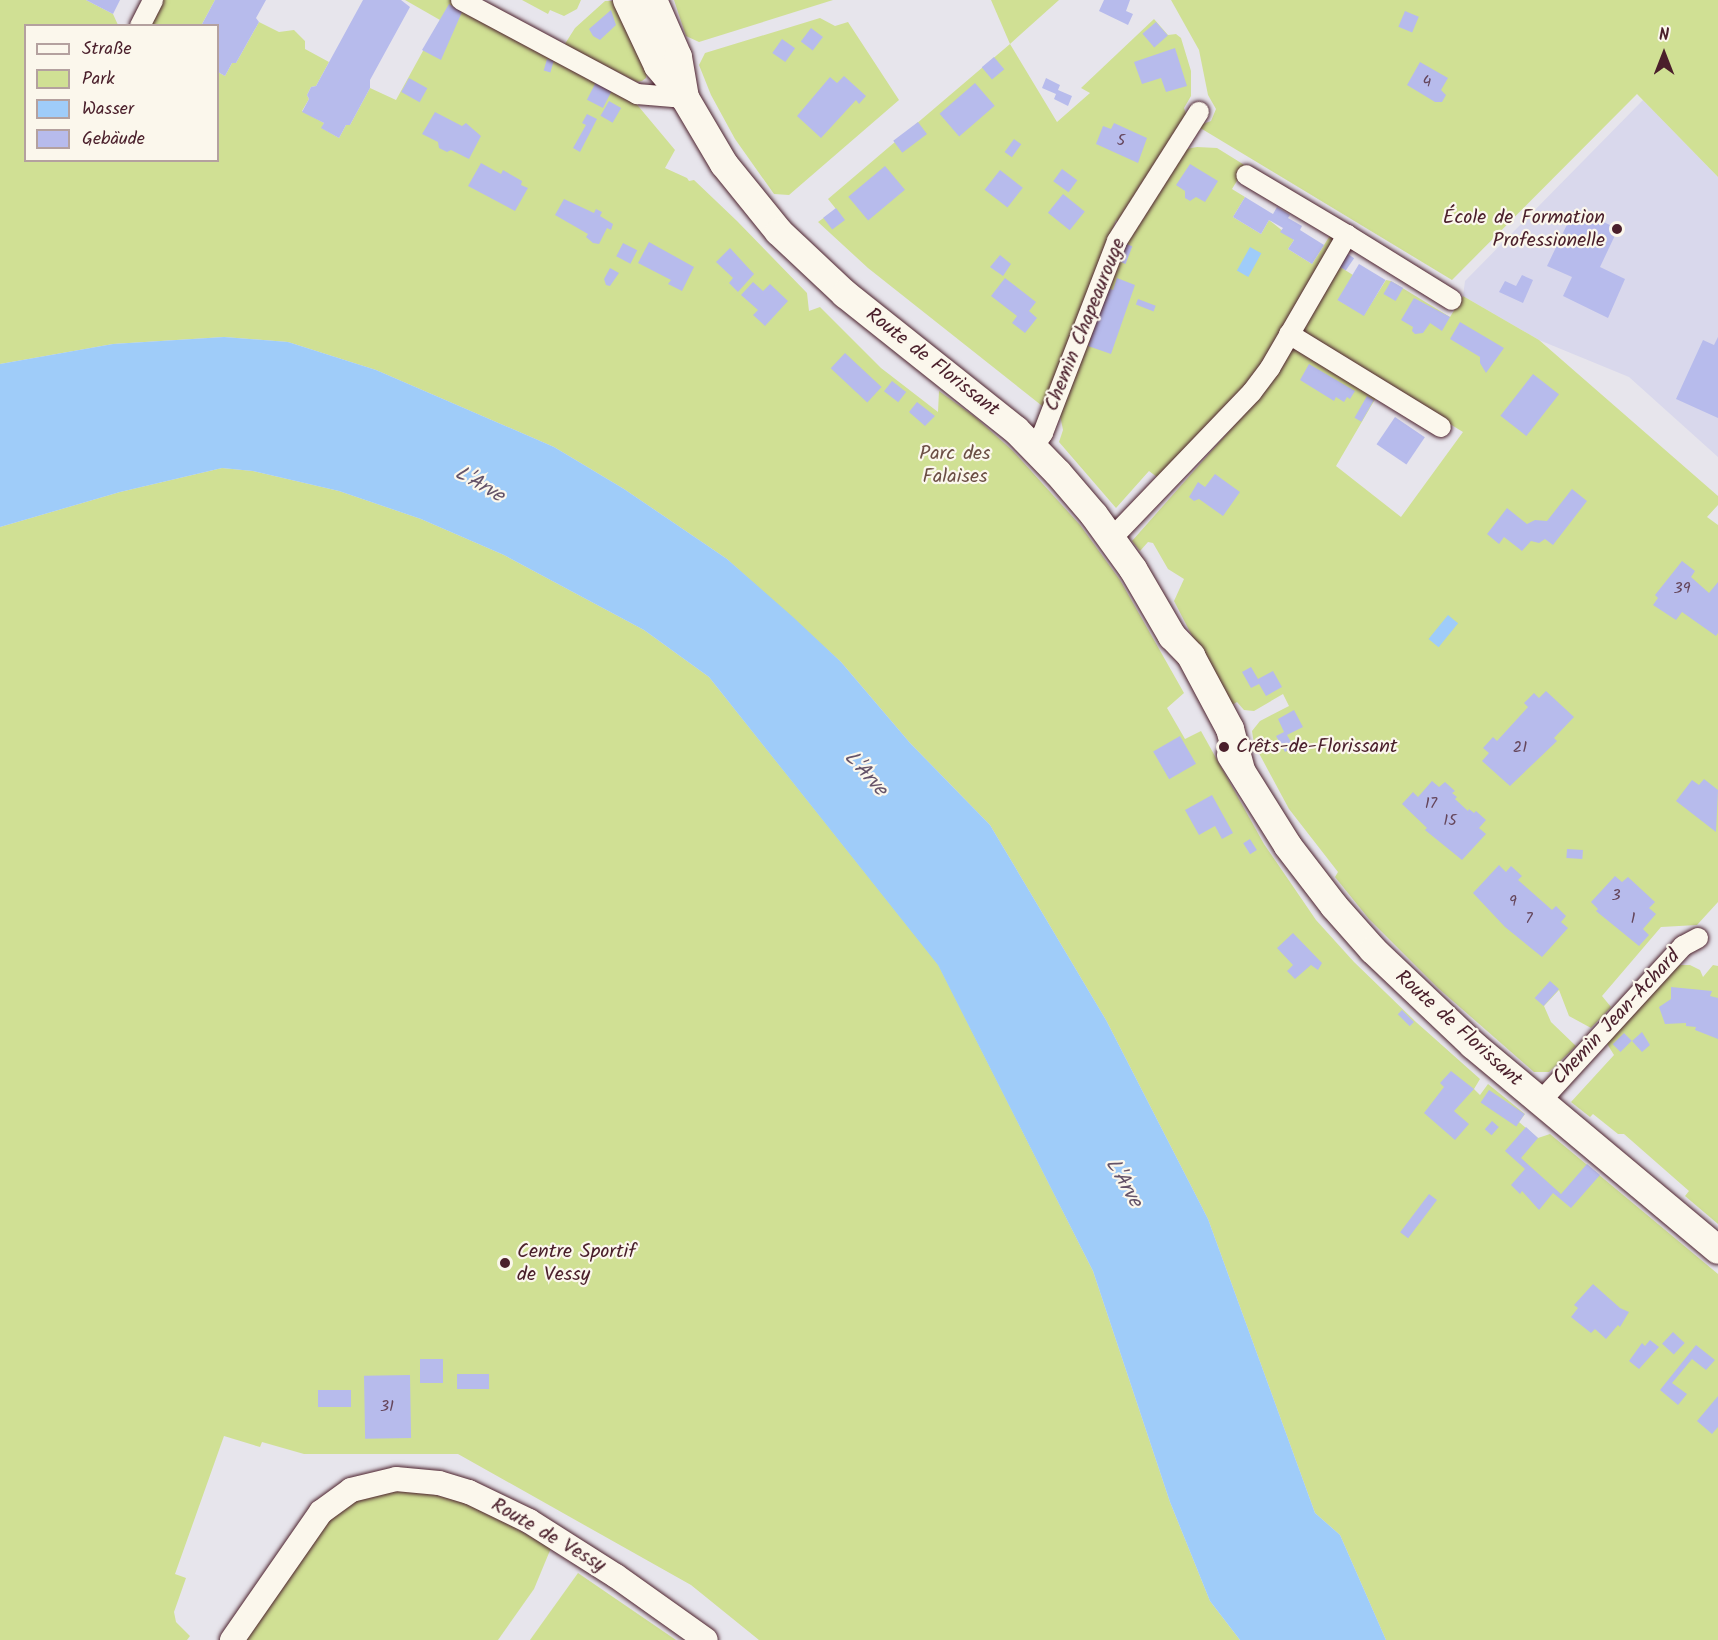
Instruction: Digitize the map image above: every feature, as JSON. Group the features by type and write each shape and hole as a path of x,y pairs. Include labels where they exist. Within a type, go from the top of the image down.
{"main road":[{"name":"Route de Florissant","path":"627,0 658,66 684,98 724,164 779,232 845,294 975,396 1033,447 1075,492 1112,538 1172,636 1191,656 1230,729 1241,770 1288,846 1334,906 1414,993 1540,1102 1718,1250"},
{"name":"Route de Florissant","path":"653,0 678,57 684,98"}],"street":[{"path":"141,24 153,0"},
{"path":"461,0 637,94 684,98"},
{"name":"Chemin Chapeaurouge","path":"1033,447 1043,434 1117,241 1199,112"},
{"path":"1246,175 1452,300"},
{"path":"1112,538 1252,392 1270,368 1347,235"},
{"path":"1289,334 1441,427"},
{"name":"Chemin Jean-Achard","path":"1540,1102 1683,946 1698,938"},
{"name":"Route de Vessy","path":"232,1640 321,1512 351,1490 396,1479 439,1484 469,1492 529,1521 616,1576 706,1640"}],"shaded area":[{"name":"École de Formation Professionelle","path":"1643,100 1718,177 1718,457 1629,377 1539,340 1463,296 1465,281"}],"green space":[{"name":"Parc des Falaises","path":"0,0 86,0 113,14 118,24 24,24 24,162 219,162 219,73 225,76 232,63 236,63 259,22 279,32 294,30 305,41 305,49 329,62 316,86 311,87 307,95 309,99 302,111 324,123 322,128 339,138 346,125 350,125 370,88 396,100 440,20 405,0 451,0 634,101 675,150 665,168 689,181 694,180 737,221 807,293 809,311 820,307 881,368 938,412 939,391 975,417 1013,451 1080,525 1120,580 1184,693 1167,708 1185,739 1201,731 1264,844 1316,920 1354,962 1480,1079 1474,1089 1480,1095 1488,1084 1525,1114 1519,1122 1538,1138 1550,1134 1718,1274 1718,1640 1386,1640 1340,1535 1315,1513 1208,1219 1106,1020 990,825 910,743 841,662 727,559 624,489 554,447 376,370 288,342 224,337 113,344 0,364"},
{"path":"159,0 215,0 202,24 146,24"},
{"path":"522,0 581,0 577,9 564,16 550,10 548,14"},
{"path":"674,0 833,0 699,42 686,36"},
{"path":"991,0 1059,0 1010,44"},
{"path":"1171,0 1718,0 1718,177 1637,94 1452,280 1197,126 1211,121 1216,109 1208,95 1199,50"},
{"path":"605,1 614,1 647,70 646,78 642,81 637,82 596,61 592,63 563,47 575,28"},
{"path":"820,18 835,26 848,22 899,100 789,195 774,194 735,139 711,95 699,65 705,53"},
{"path":"1154,19 1168,35 1176,34 1181,38 1191,71 1191,96 1184,108 1188,120 1122,226 1116,220 1046,409 868,268 818,222 836,209 828,199 1010,44 1057,122 1090,93 1081,88"},
{"path":"1197,147 1217,148 1246,166 1232,189 1245,197 1233,217 1261,234 1269,220 1294,240 1288,249 1312,264 1331,234 1335,237 1255,375 1161,480 1149,471 1116,508 1059,442 1063,430 1060,415 1124,243 1181,150"},
{"path":"1337,265 1353,275 1338,300 1364,315 1386,280 1450,317 1463,296 1539,340 1718,496 1718,505 1707,517 1718,525 1718,902 1697,925 1661,927 1602,996 1611,1007 1591,1028 1569,1016 1559,990 1544,1006 1551,1022 1576,1046 1549,1072 1534,1072 1438,988 1369,919 1335,877 1338,872 1289,809 1254,744 1252,731 1260,721 1289,706 1283,694 1254,711 1244,710 1237,702 1229,707 1174,601 1184,579 1168,569 1153,543 1148,542 1140,551 1132,541 1254,403 1292,347 1377,396 1336,466 1401,517 1463,432 1300,332"},
{"path":"222,468 253,471 339,491 421,519 504,555 644,630 709,677 938,964 1093,1271 1170,1502 1210,1601 1240,1640 759,1640 691,1585 458,1454 304,1454 262,1442 260,1447 224,1436 175,1574 186,1578 174,1612 176,1622 190,1636 187,1640 0,1640 0,527 120,492"},
{"path":"1680,965 1690,965 1700,970 1703,977 1713,965 1718,966 1718,1224 1685,1196 1689,1191 1624,1134 1618,1134 1593,1114 1590,1117 1571,1102 1614,1055 1606,1042 1670,971"},
{"path":"381,1491 420,1491 475,1505 551,1548 534,1589 498,1640 242,1640 325,1521 347,1504"},
{"path":"578,1573 676,1640 530,1640"}],"water":[{"path":"1250,247 1261,253 1248,277 1237,271"},
{"name":"L'Arve","path":"224,337 288,342 376,370 554,447 624,489 727,559 793,617 841,662 910,743 990,825 1106,1020 1208,1219 1315,1513 1340,1535 1386,1640 1240,1640 1210,1601 1170,1502 1093,1271 938,965 709,677 644,630 504,555 421,519 339,491 253,471 222,468 120,492 0,527 0,364 113,344"},
{"path":"1448,615 1458,623 1439,647 1428,639"}],"building":[{"path":"86,0 120,0 113,14"},
{"path":"215,0 266,0 256,18 259,22 236,63 232,63 225,76 219,73 219,24 202,24"},
{"path":"363,0 401,0 410,7 370,80 370,88 350,125 346,125 339,138 321,128 324,123 302,112 309,99 307,95 311,87 316,86"},
{"path":"1104,0 1130,0 1126,11 1133,14 1128,25 1099,11"},
{"path":"449,4 462,12 441,60 422,50"},
{"path":"611,10 616,25 600,40 593,36 589,29"},
{"path":"1405,11 1419,17 1412,33 1398,27"},
{"path":"1156,22 1168,36 1154,47 1142,34"},
{"path":"811,28 823,37 813,51 801,42"},
{"path":"782,39 795,48 785,62 772,53"},
{"path":"1175,48 1187,86 1166,92 1161,78 1142,84 1134,62"},
{"path":"994,57 1004,69 992,80 982,67"},
{"path":"547,59 554,61 550,72 544,71"},
{"path":"1420,62 1448,78 1441,90 1446,95 1442,102 1435,102 1407,85"},
{"path":"844,76 866,96 859,104 856,100 821,138 797,116 830,77 837,83"},
{"path":"409,78 427,88 420,102 401,92"},
{"path":"1046,78 1060,85 1058,90 1072,96 1068,106 1054,99 1056,94 1042,88"},
{"path":"596,82 612,90 603,108 587,100"},
{"path":"975,83 995,106 959,136 940,114"},
{"path":"609,101 621,108 613,123 600,116"},
{"path":"435,112 462,126 466,123 481,136 469,159 451,150 447,152 439,148 438,142 422,134"},
{"path":"587,114 597,119 580,152 573,148 586,125 582,123"},
{"path":"918,122 927,134 902,153 893,141"},
{"path":"1114,123 1147,138 1138,163 1096,144 1103,126 1111,129"},
{"path":"1014,139 1021,144 1012,157 1005,152"},
{"path":"481,163 501,174 503,170 522,181 521,185 528,188 515,211 468,186"},
{"path":"1190,164 1218,181 1205,202 1196,197 1190,201 1185,198 1185,191 1176,185"},
{"path":"885,166 905,190 868,221 848,197"},
{"path":"1062,169 1077,180 1069,192 1053,181"},
{"path":"1000,170 1023,188 1007,208 985,190"},
{"path":"1063,194 1085,212 1070,230 1048,213"},
{"path":"1245,197 1273,214 1277,207 1290,215 1288,218 1302,226 1300,230 1324,245 1312,264 1288,249 1294,240 1280,232 1283,228 1269,220 1261,234 1233,217"},
{"path":"564,199 594,213 596,209 602,212 600,216 613,224 611,230 607,228 599,244 593,243 586,237 588,234 555,215"},
{"path":"836,208 845,220 832,230 823,218"},
{"path":"1575,208 1618,229 1600,267 1625,279 1608,318 1563,296 1572,277 1547,266"},
{"path":"649,242 694,267 682,291 668,284 671,280 638,263"},
{"path":"623,243 637,250 630,264 616,256"},
{"path":"1124,243 1132,246 1126,264 1117,261"},
{"path":"730,248 754,274 738,292 729,283 733,278 716,262"},
{"path":"1345,252 1354,258 1346,271 1337,264"},
{"path":"1000,255 1011,264 1003,276 990,267"},
{"path":"1359,264 1386,280 1364,316 1337,300"},
{"path":"610,268 619,273 610,286 606,285 604,279"},
{"path":"1522,275 1533,280 1523,303 1499,292 1505,281 1516,286"},
{"path":"1005,278 1036,302 1029,311 1037,318 1025,333 1012,323 1017,316 991,296"},
{"path":"1117,278 1135,285 1111,354 1088,346 1108,288 1113,290"},
{"path":"1391,281 1403,288 1396,301 1384,294"},
{"path":"753,282 763,291 770,284 788,301 765,326 753,315 758,310 741,295"},
{"path":"1414,298 1450,317 1442,331 1430,323 1423,333 1415,334 1412,331 1413,327 1401,320"},
{"path":"1138,299 1156,306 1154,311 1136,305"},
{"path":"1460,322 1504,348 1486,373 1480,363 1480,357 1450,339"},
{"path":"1718,337 1718,418 1676,399 1703,340 1714,345"},
{"path":"845,353 882,387 867,402 831,368"},
{"path":"1309,364 1355,391 1350,399 1347,397 1344,402 1336,397 1334,401 1300,380"},
{"path":"1533,374 1559,394 1526,436 1500,416"},
{"path":"892,381 906,392 898,402 884,391"},
{"path":"1367,396 1374,400 1361,422 1354,418"},
{"path":"917,402 935,416 925,426 909,412"},
{"path":"1395,417 1425,437 1406,464 1377,444"},
{"path":"1215,474 1240,492 1223,516 1199,499 1194,501 1189,497 1198,482 1205,487"},
{"path":"1572,489 1587,501 1553,545 1545,539 1539,543 1531,541 1522,551 1504,537 1499,544 1487,534 1507,508 1527,524 1535,520 1547,521"},
{"path":"1682,561 1695,571 1691,577 1709,593 1718,582 1718,633 1716,636 1682,612 1676,620 1653,605 1658,598 1655,595"},
{"path":"1251,667 1258,679 1273,671 1282,687 1266,696 1259,684 1251,688 1242,672"},
{"path":"1546,691 1574,717 1554,738 1557,741 1510,786 1482,761 1489,753 1483,748 1493,737 1497,741 1528,707 1524,703 1534,693 1539,698"},
{"path":"1294,710 1303,727 1287,735 1294,747 1285,752 1276,736 1284,732 1278,719"},
{"path":"1180,736 1196,764 1169,779 1153,752"},
{"path":"1704,779 1718,790 1716,832 1676,801 1692,780 1699,785"},
{"path":"1432,781 1439,787 1445,782 1455,791 1452,793 1457,797 1455,799 1468,811 1469,809 1474,813 1476,811 1486,820 1479,828 1486,834 1462,860 1425,830 1427,828 1402,804 1413,792 1418,797"},
{"path":"1212,795 1233,833 1222,839 1215,826 1199,835 1185,810"},
{"path":"1250,839 1257,850 1250,854 1243,843"},
{"path":"1567,849 1583,850 1582,859 1566,858"},
{"path":"1499,865 1506,872 1511,866 1522,876 1518,880 1552,910 1556,906 1566,916 1561,922 1568,928 1542,957 1505,927 1473,893"},
{"path":"1615,876 1622,882 1628,877 1655,902 1649,908 1656,914 1643,929 1649,935 1639,946 1596,911 1598,909 1591,902"},
{"path":"1293,933 1322,963 1318,970 1311,965 1295,979 1287,971 1293,965 1277,948"},
{"path":"1550,981 1559,989 1544,1006 1535,998"},
{"path":"1671,987 1712,991 1710,996 1718,998 1718,1039 1695,1030 1696,1027 1686,1026 1686,1023 1665,1024 1659,1007 1671,999"},
{"path":"1402,1010 1414,1022 1410,1026 1398,1014"},
{"path":"1642,1032 1650,1045 1642,1052 1632,1041"},
{"path":"1624,1033 1632,1041 1620,1052 1613,1044"},
{"path":"1451,1071 1474,1089 1454,1111 1469,1124 1455,1140 1424,1113 1444,1087 1440,1083"},
{"path":"1489,1090 1525,1114 1516,1126 1481,1102"},
{"path":"1492,1121 1499,1127 1492,1135 1485,1129"},
{"path":"1526,1127 1538,1138 1521,1158 1561,1194 1587,1164 1600,1175 1571,1208 1553,1193 1539,1210 1522,1191 1520,1194 1511,1185 1525,1169 1505,1151"},
{"path":"1429,1194 1437,1200 1408,1238 1400,1232"},
{"path":"1593,1284 1620,1308 1629,1312 1620,1327 1618,1325 1606,1339 1595,1329 1591,1333 1571,1317 1578,1308 1574,1305"},
{"path":"1673,1332 1685,1343 1674,1355 1662,1344"},
{"path":"1650,1340 1659,1347 1639,1369 1629,1361 1642,1343 1645,1346"},
{"path":"1696,1345 1715,1360 1706,1370 1692,1359 1672,1383 1687,1394 1678,1405 1660,1390"},
{"path":"420,1359 443,1359 443,1383 420,1383"},
{"path":"457,1374 489,1374 489,1389 457,1389"},
{"path":"410,1375 411,1438 365,1439 364,1376"},
{"path":"318,1390 351,1390 351,1407 318,1407"},
{"path":"1718,1396 1718,1427 1712,1434 1697,1421"}],"place":[{"name":"École de Formation Professionelle","path":"1617,229"},
{"name":"Crêts-de-Florissant","path":"1224,747"},
{"name":"Centre Sportif de Vessy","path":"505,1263"}]}
